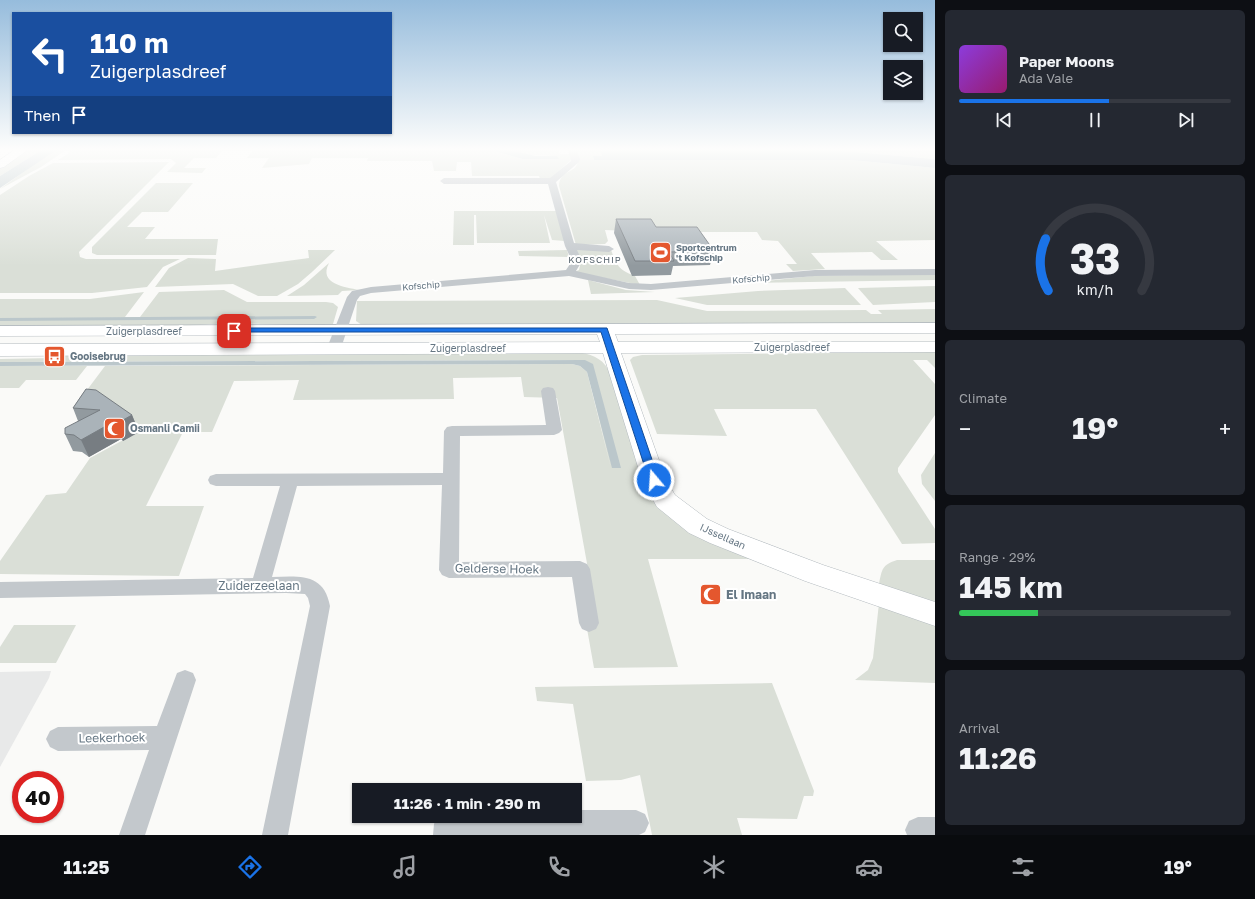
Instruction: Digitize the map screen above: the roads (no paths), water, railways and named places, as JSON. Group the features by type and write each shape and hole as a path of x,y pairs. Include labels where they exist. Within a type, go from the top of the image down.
{"main road":[{"name":"Zuigerplasdreef","path":"0,350 334,348 935,328"},
{"name":"Zuigerplasdreef","path":"0,331 340,330 935,347"},
{"name":"IJssellaan","path":"607,338 654,480 666,501 698,526 719,536 815,573 935,614"}],"street":[{"path":"554,188 570,246 578,262 569,273"},
{"path":"570,246 609,249"},
{"name":"Kofschip","path":"334,348 351,299 356,293 371,290 569,273 629,286 651,287 815,273 935,272"},
{"name":"Gelderse Hoek","path":"548,391 554,430 452,431 449,570 580,570 589,623"},
{"path":"216,480 451,479"},
{"path":"260,586 290,480"},
{"name":"Zuiderzeelaan","path":"0,590 260,586 310,587 318,596 320,606 275,835"},
{"path":"132,835 185,680"},
{"name":"Leekerhoek","path":"58,739 165,738"},
{"path":"446,835 447,824 636,823"},
{"path":"921,835 918,830 935,830"}],"place":[{"name":"Sportcentrum 't Kofschip","path":"660,253"},
{"name":"Gooisebrug","path":"54,356"},
{"name":"Osmanli Camii","path":"114,428"},
{"name":"El Imaan","path":"711,595"}],"district":[{"name":"KOFSCHIP","path":"595,260"}]}
